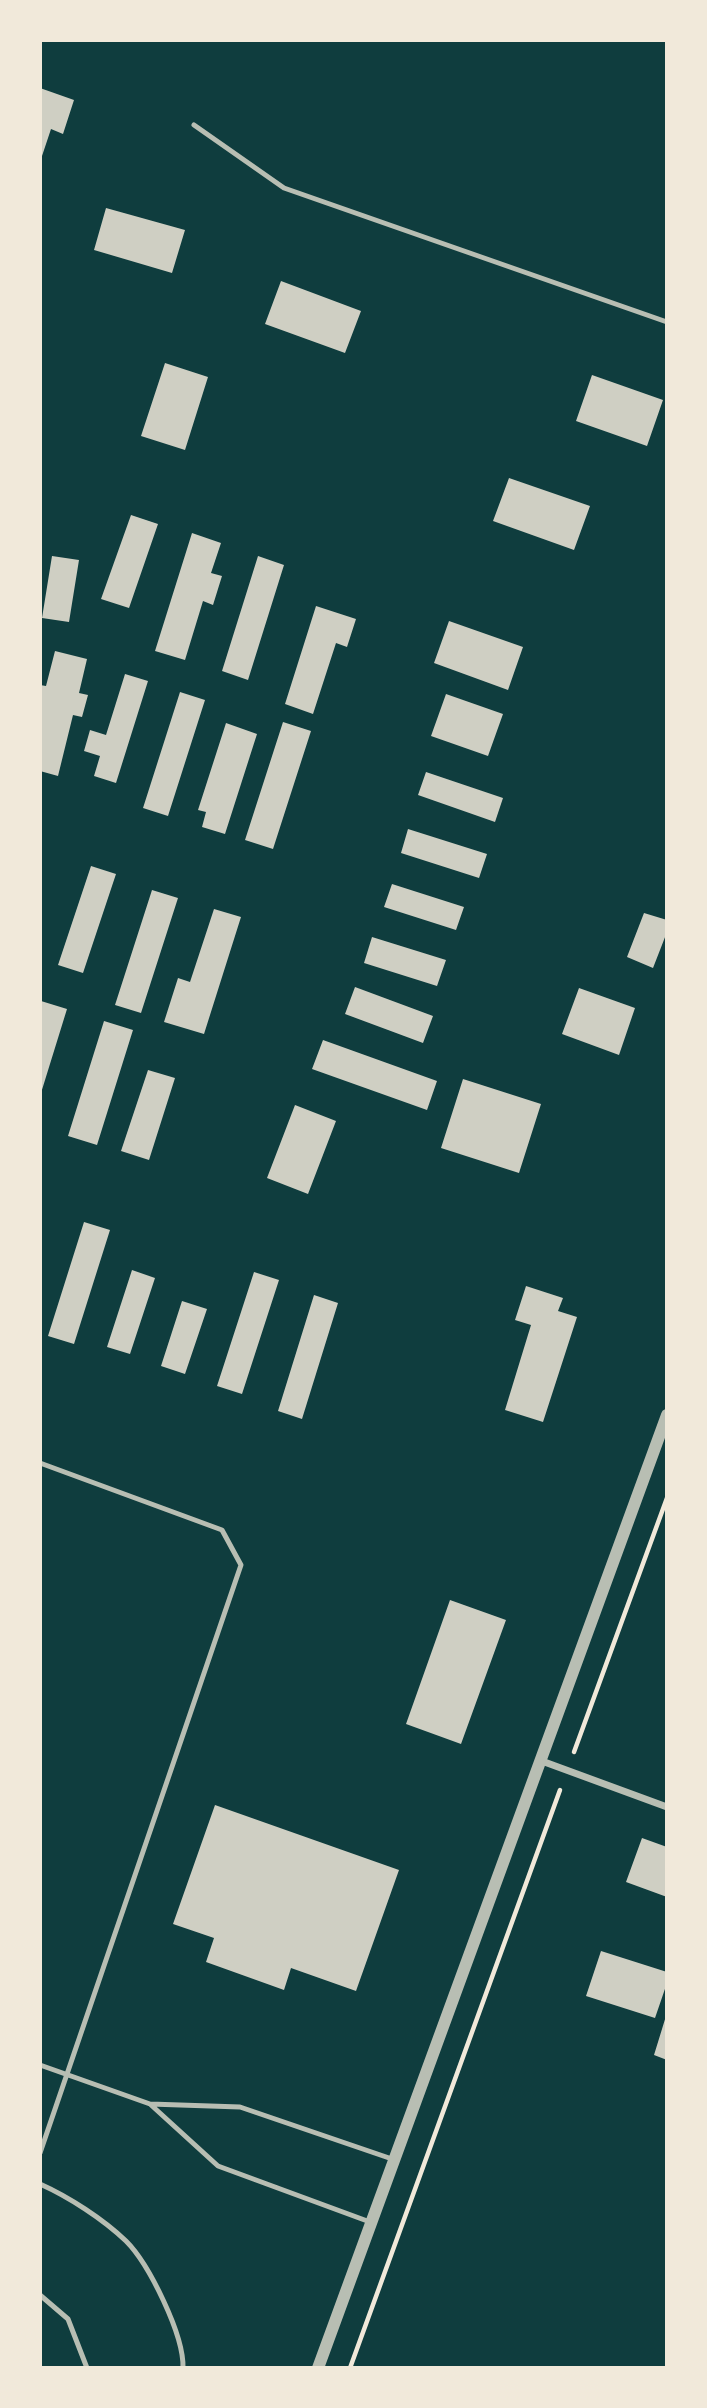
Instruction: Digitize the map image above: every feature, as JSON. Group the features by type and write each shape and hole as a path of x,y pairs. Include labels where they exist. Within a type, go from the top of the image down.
{"street":[{"path":"318,2368 539,1760 664,1432 667,1415"},
{"path":"539,1760 667,1807"}],"lane":[{"path":"194,125 284,188 667,322"},
{"path":"40,1463 222,1530 241,1565 40,2152"},
{"path":"40,2065 150,2104 240,2107 395,2160"},
{"path":"150,2104 218,2166 371,2222"},
{"path":"40,2184 59,2193 127,2242 166,2302 183,2368"},
{"path":"40,2295 68,2319 87,2368"}],"path":[{"path":"350,2368 667,1498"}],"building":[{"path":"40,88 74,100 63,134 51,129 41,159"},
{"path":"106,208 185,230 172,273 94,250"},
{"path":"281,281 361,311 345,353 265,324"},
{"path":"165,363 208,377 185,450 141,436"},
{"path":"592,375 663,400 647,446 576,421"},
{"path":"509,478 590,506 574,550 493,521"},
{"path":"131,515 158,524 129,608 101,599"},
{"path":"192,533 221,543 211,573 222,576 213,605 203,601 185,660 155,651"},
{"path":"52,556 79,560 69,622 42,618"},
{"path":"258,556 284,565 248,680 222,671"},
{"path":"316,606 356,619 347,647 336,643 313,714 285,704"},
{"path":"449,621 523,647 508,690 434,663"},
{"path":"55,651 87,659 79,693 88,695 82,717 73,715 58,776 40,771 40,685 46,686"},
{"path":"125,674 148,681 116,783 94,776 100,756 84,751 90,730 106,735"},
{"path":"180,692 205,700 168,816 143,808"},
{"path":"446,694 503,714 488,756 431,736"},
{"path":"283,722 311,731 273,849 245,840"},
{"path":"226,723 257,734 225,834 202,827 206,812 198,810"},
{"path":"426,772 503,798 495,822 418,795"},
{"path":"408,829 487,854 479,878 401,853"},
{"path":"91,866 116,874 83,973 58,965"},
{"path":"392,884 464,907 456,930 384,907"},
{"path":"152,890 178,898 141,1013 115,1005"},
{"path":"214,909 241,917 204,1034 164,1022 178,978 190,982"},
{"path":"644,913 667,920 667,932 653,968 627,957"},
{"path":"372,937 446,960 437,986 364,963"},
{"path":"355,987 433,1016 423,1043 345,1014"},
{"path":"579,988 635,1008 619,1055 562,1034"},
{"path":"41,1001 67,1009 41,1093 40,1004"},
{"path":"104,1021 133,1030 97,1145 68,1136"},
{"path":"323,1040 437,1081 427,1110 312,1069"},
{"path":"148,1070 175,1078 149,1160 121,1151"},
{"path":"463,1079 541,1104 519,1173 441,1148"},
{"path":"295,1105 336,1121 308,1194 267,1178"},
{"path":"84,1222 110,1230 74,1344 48,1336"},
{"path":"132,1270 155,1278 130,1354 107,1347"},
{"path":"254,1272 279,1280 242,1394 217,1386"},
{"path":"526,1286 563,1298 558,1311 577,1317 543,1422 505,1410 531,1325 515,1320"},
{"path":"314,1295 338,1303 302,1419 278,1411"},
{"path":"182,1301 207,1309 185,1374 161,1366"},
{"path":"450,1600 506,1620 461,1744 406,1724"},
{"path":"215,1805 399,1870 356,1991 291,1968 284,1990 206,1962 214,1938 173,1924"},
{"path":"642,1838 667,1847 667,1897 626,1882"},
{"path":"601,1951 667,1972 667,1983 655,2018 586,1996"},
{"path":"667,2016 667,2060 654,2055"}]}
